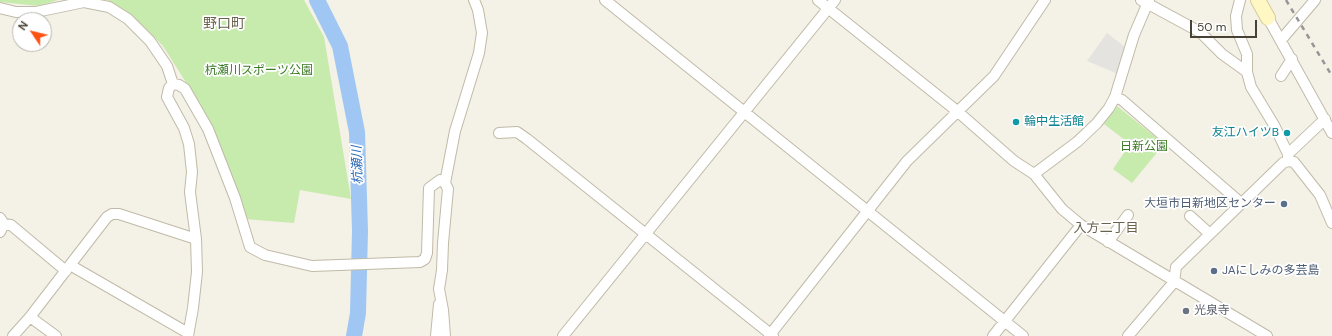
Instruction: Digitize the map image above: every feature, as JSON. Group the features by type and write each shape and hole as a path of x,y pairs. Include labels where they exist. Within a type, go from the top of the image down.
{"street":[{"path":"445,336 443,310 439,289 442,270 442,243 448,189 446,183 455,131 479,53 482,33 478,10 474,0"},
{"path":"605,0 1023,336"},
{"path":"818,0 957,111 1014,161 1034,174 1062,209 1082,225 1262,335"},
{"path":"563,336 835,0"},
{"path":"1240,0 1236,16 1237,30 1247,54 1247,72 1250,87 1274,125 1288,158 1294,162 1329,209 1332,223"},
{"path":"1258,0 1332,133"},
{"path":"1281,40 1316,0"},
{"path":"1034,174 1077,142 1097,123 1115,97 1146,1 1200,32 1222,54 1247,72"},
{"path":"0,8 16,12 36,12 84,2 108,6 128,19 150,41 167,66 174,84"},
{"path":"499,133 517,132 527,139 771,335 907,161 994,76 1041,2"},
{"path":"1281,76 1292,59"},
{"path":"174,84 185,89 208,130 235,198 250,247 265,255 312,266 410,264 420,262 425,259 429,188 440,180 446,183"},
{"path":"1,225 11,225 68,268 188,334 193,308 197,272 196,239 190,192 192,172 189,144 184,128 167,97 169,88 174,84"},
{"path":"1115,97 1122,100 1241,203"},
{"path":"1128,336 1174,282 1176,267 1283,163 1325,119"},
{"path":"13,336 30,317 68,268 101,222 112,214 118,214 196,239"},
{"path":"1108,242 1128,215"},
{"path":"1190,216 1210,234"},
{"path":"993,336 1082,225"},
{"path":"436,336 440,299"},
{"path":"30,317 56,336"}],"green space":[{"path":"0,0 58,0 39,6 0,2"},
{"name":"杭瀬川スポーツ公園","path":"107,0 304,0 324,37 351,199 300,190 294,223 245,219 213,133 187,84 163,46 123,9"},
{"name":"日新公園","path":"1117,106 1164,144 1132,183 1113,169 1130,144 1104,124"}],"shaded area":[{"path":"1107,33 1125,47 1118,74 1087,61"}],"waterway":[{"name":"杭瀬川","path":"317,0 340,46 357,132 360,231 358,313 354,336"}],"railway":[{"path":"1286,0 1332,76"}],"place":[{"name":"輪中生活館","path":"1016,122"},
{"name":"友江ハイツB","path":"1287,133"},
{"name":"大垣市日新地区センター","path":"1284,204"},
{"name":"JAにしみの多芸島","path":"1214,271"},
{"name":"光泉寺","path":"1186,311"}],"district":[{"name":"野口町","path":"224,24"},
{"name":"入方二丁目","path":"1106,229"}]}
